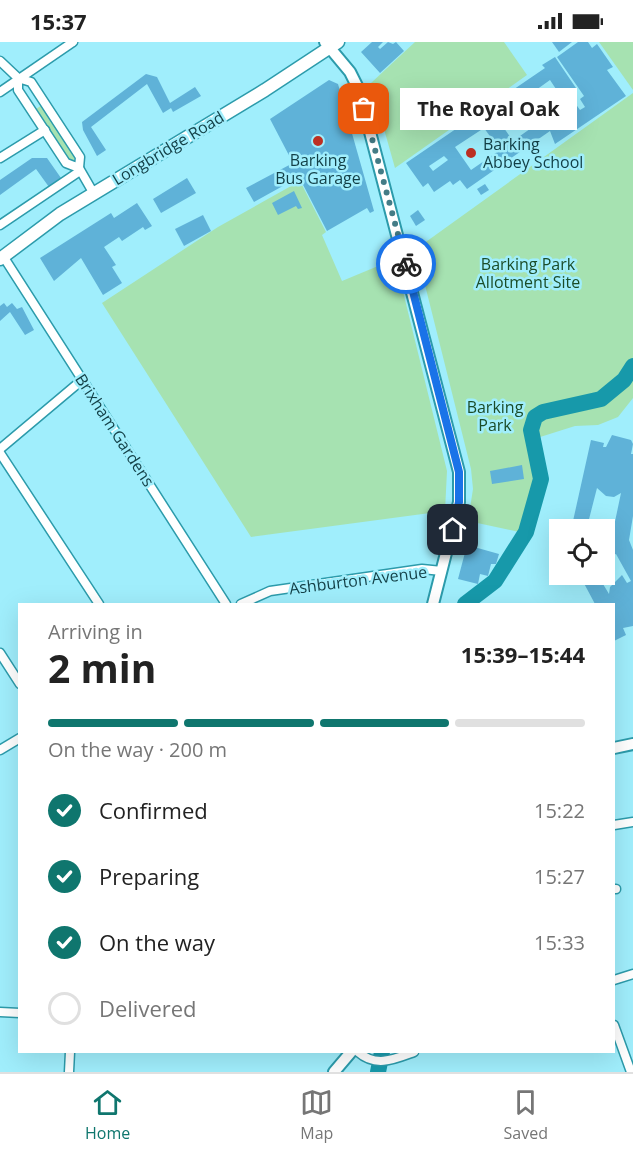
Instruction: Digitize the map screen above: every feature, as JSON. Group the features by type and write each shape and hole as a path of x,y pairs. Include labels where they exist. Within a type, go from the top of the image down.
{"main road":[{"name":"Longbridge Road","path":"2,257 60,214 331,44"}],"street":[{"path":"0,92 74,42"},
{"path":"331,44 359,90 459,472 459,502 433,603"},
{"path":"0,61 18,78 31,82 80,157 79,170"},
{"path":"18,78 18,90 66,163 79,170 94,194"},
{"path":"0,158 45,130"},
{"path":"0,225 79,170"},
{"name":"Brixham Gardens","path":"2,257 225,603"},
{"path":"82,380 0,451 98,603"},
{"name":"Ashburton Avenue","path":"243,603 270,591 422,569 442,571"},
{"path":"0,653 18,681"},
{"path":"0,750 18,739"},
{"path":"615,748 633,744"},
{"path":"615,825 633,822"},
{"path":"615,980 633,974"},
{"path":"0,1012 18,1013"},
{"path":"615,1028 631,1072"},
{"path":"69,1072 70,1053"},
{"path":"334,1072 350,1053"},
{"path":"360,1053 380,1062 411,1053"}],"green space":[{"path":"415,42 504,42 527,75 395,168 371,83"},
{"path":"599,42 633,42 633,90"},
{"path":"633,93 633,362 607,393 592,399 545,409 530,420 529,434 539,479 524,533 468,521 473,489 471,469 416,249"},
{"path":"42,105 75,156 74,161 68,161 36,109"},
{"path":"300,181 326,232 322,235 342,281 395,259 447,471 445,511 251,537 102,303 218,227"},
{"path":"633,373 633,398 618,417 598,425 575,426 537,438 536,426 541,419 603,402 614,396"}],"building":[{"path":"372,42 383,42 378,47 380,49 388,42 393,44 396,42 404,51 380,73 361,52"},
{"path":"552,42 572,42 559,52"},
{"path":"578,42 588,42 592,48 597,44 613,67 607,70 626,96 555,144 550,131 467,189 460,180 453,185 450,181 434,192 428,183 423,187 406,163 545,68 542,65 555,57 576,88 562,98 550,80 536,90 554,115 572,99 580,110 585,107 580,99 584,96 557,57","holes":["525,98 541,121 513,141 497,118","484,128 500,150 471,170 455,147","444,156 448,160 433,171 429,166"]},
{"path":"146,74 157,77 170,103 195,87 201,96 173,112 171,108 163,113 147,84 91,127 106,150 97,156 83,130 82,122"},
{"name":"Barking Bus Garage","path":"329,80 338,84 374,211 370,213 367,208 327,231 299,177 254,202 246,188 293,163 270,119"},
{"path":"32,158 47,158 61,178 49,187 36,169 0,195 0,180"},
{"path":"187,178 196,193 161,213 153,199"},
{"path":"485,184 489,190 481,195 477,189"},
{"path":"294,191 302,208 298,209 296,206 278,215 272,203"},
{"path":"137,203 152,226 145,230 143,227 122,241 119,237 104,247 116,265 112,267 122,283 103,295 81,258 54,281 40,258 111,213 114,218"},
{"path":"418,210 425,220 416,226 410,216"},
{"path":"203,215 211,231 184,246 175,229"},
{"path":"4,303 7,307 12,303 17,309 22,307 34,330 25,335 10,312 0,321 0,306"},
{"path":"612,435 631,440 633,444 631,454 633,454 633,516 629,540 633,550 633,626 623,628 626,635 615,640 615,603 594,603 585,585 604,585 609,594 610,587 615,585 622,575 627,583 631,581 615,554 615,522 621,493 614,497 606,496 597,488 589,519 573,519 591,440 604,443 603,447 606,447"},
{"path":"522,465 524,479 492,484 490,471"},
{"path":"467,545 499,554 496,564 491,564 488,576 480,574 478,584 458,579"}],"waterway":[{"path":"466,603 495,581 526,532 541,479 531,430 535,417 543,412 601,399 624,380 633,366"},
{"path":"378,1072 382,1053"}],"way so far":[{"path":"364,109 406,264"}],"place":[{"name":"The Royal Oak","path":"364,109"},
{"name":"Barking Bus Garage","path":"318,141"},
{"name":"Barking Abbey School","path":"471,153"}],"route":[{"path":"406,264 459,472 459,502 453,530"}],"park label":[{"name":"Barking Park Allotment Site","path":"528,273"},
{"name":"Barking Park","path":"495,416"}]}
